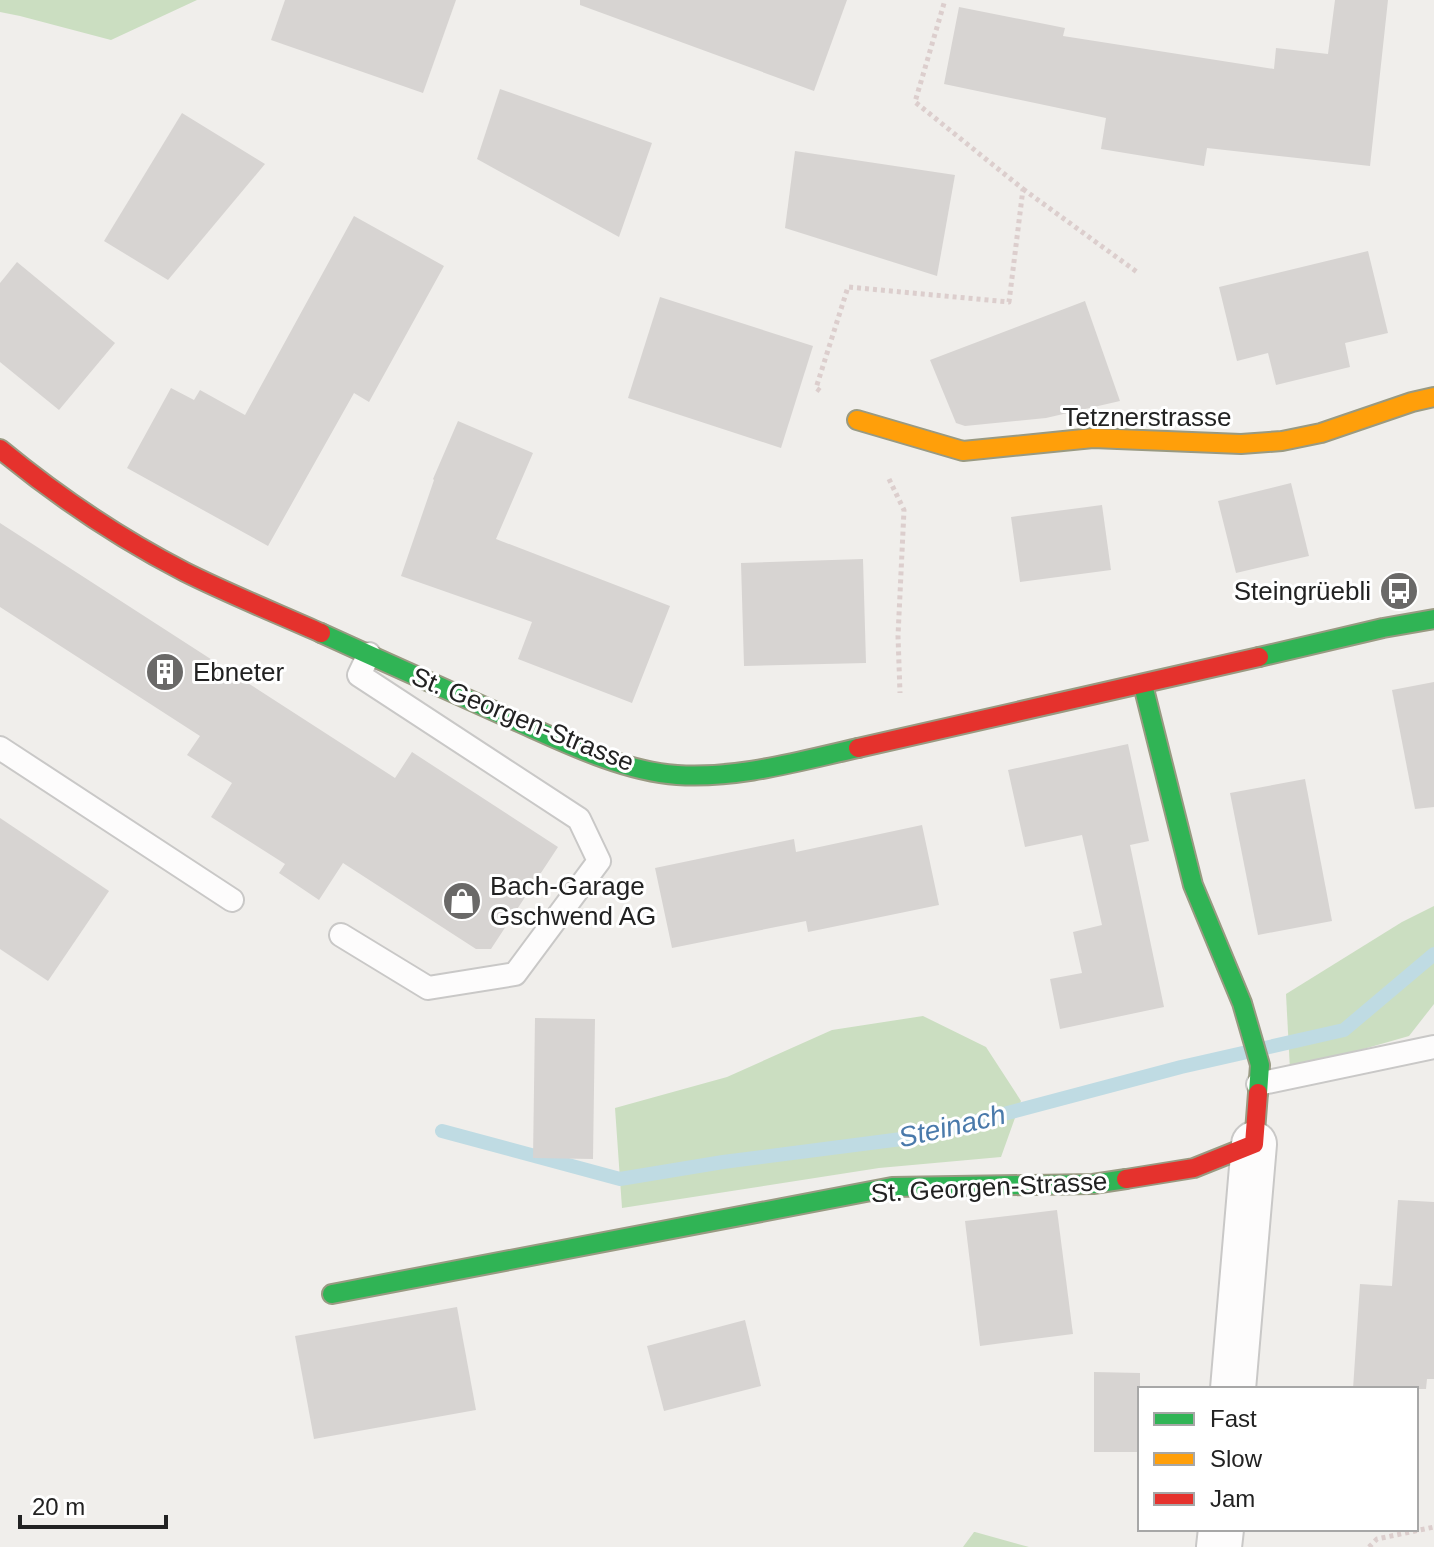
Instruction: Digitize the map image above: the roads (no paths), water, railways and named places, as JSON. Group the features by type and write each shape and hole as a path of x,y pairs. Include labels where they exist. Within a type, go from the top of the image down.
{"street":[{"name":"Tetznerstrasse","path":"857,420 963,451 1093,438 1241,444 1282,441 1321,433 1434,397"},
{"name":"St. Georgen-Strasse","path":"0,449 96,521 185,572 559,740 655,772 728,774 777,767 1383,628 1434,619"},
{"path":"1143,685 1193,885 1242,1003 1259,1074 1233,1387"},
{"name":"St. Georgen-Strasse","path":"332,1294 892,1187 1093,1184 1194,1168 1254,1144"}],"lane":[{"path":"341,935 428,988 515,974 599,861 579,819 359,675 369,654"},
{"path":"0,748 232,900"},
{"path":"1259,1074 1434,1047"}],"waterway":[{"name":"Steinach","path":"442,1131 620,1179 723,1162 917,1137 1181,1067 1344,1030 1434,954"}],"place":[{"name":"Steingrüebli","path":"1399,591"},
{"name":"Ebneter","path":"165,672"},
{"name":"Bach-Garage Gschwend AG","path":"462,901"}]}
